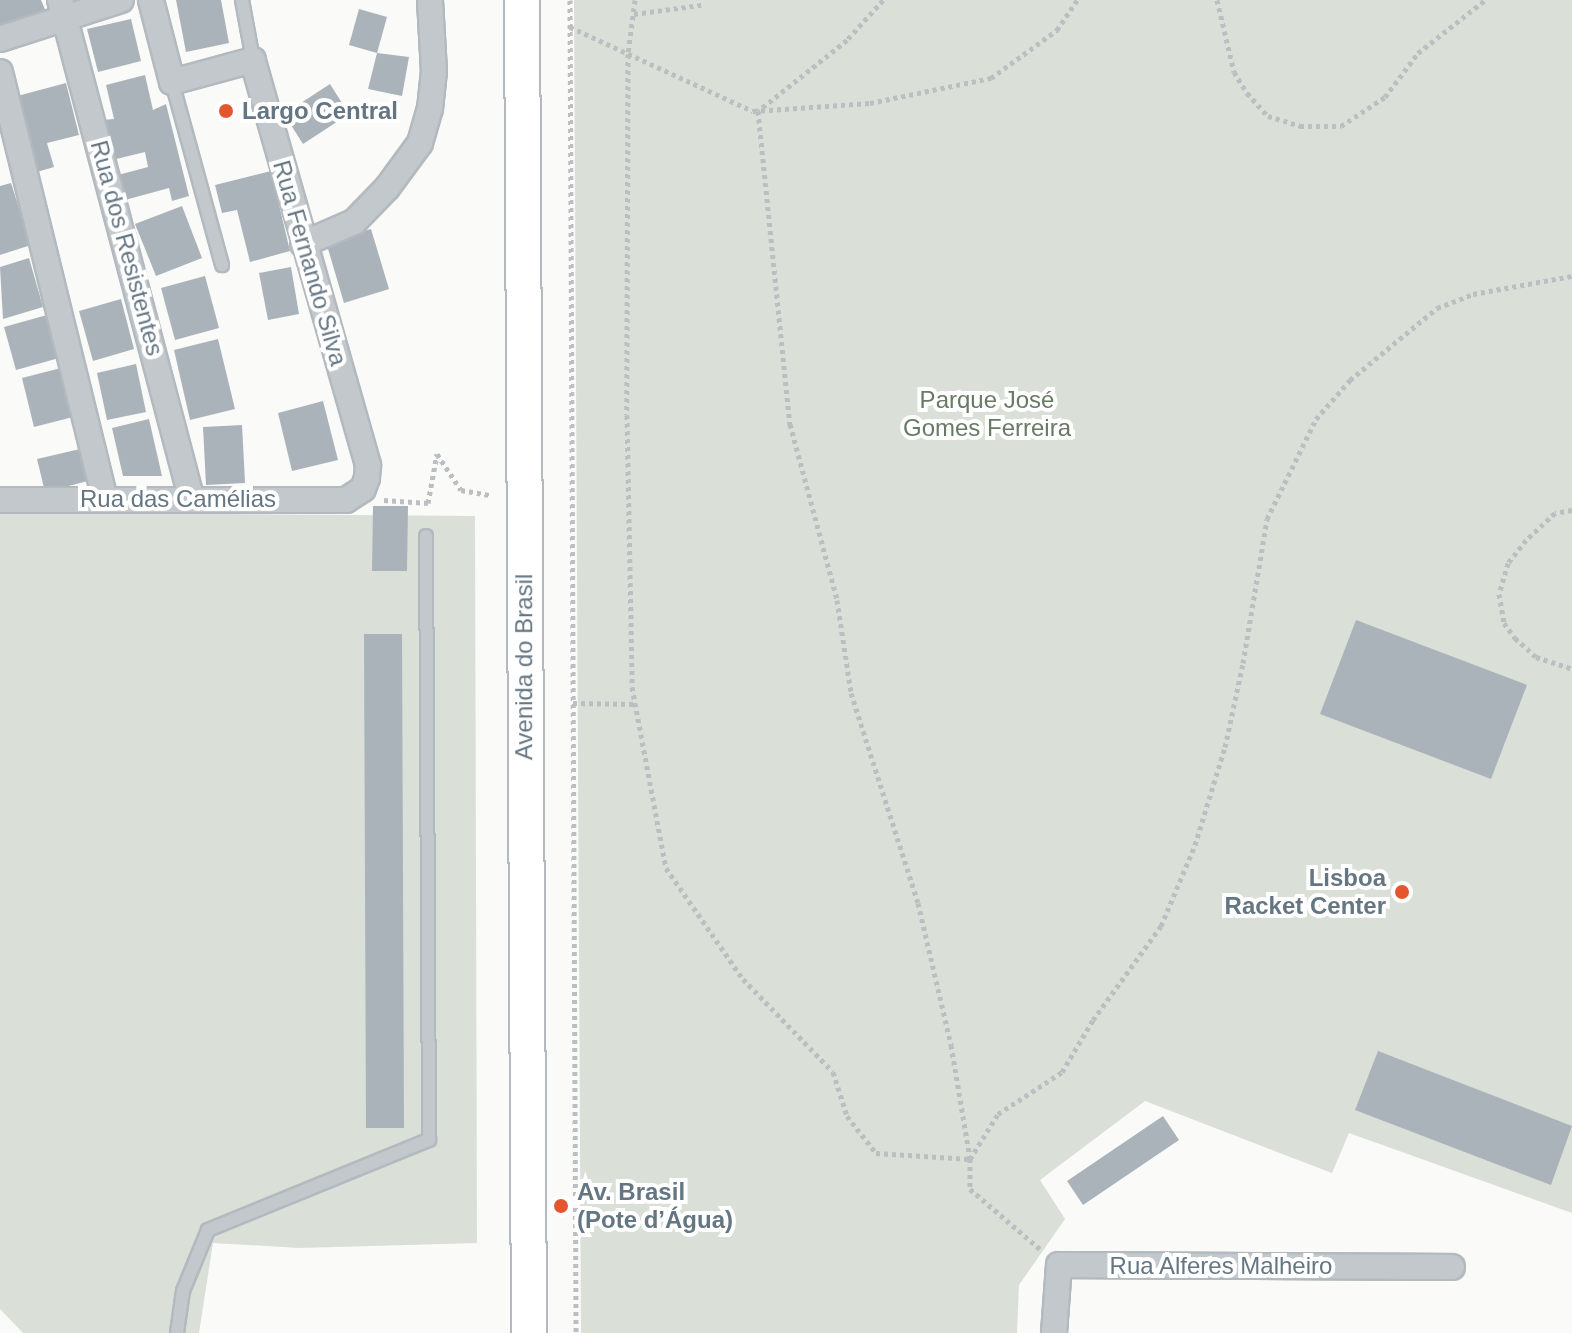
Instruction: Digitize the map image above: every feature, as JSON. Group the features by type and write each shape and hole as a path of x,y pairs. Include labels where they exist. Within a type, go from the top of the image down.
{"main road":[{"name":"Avenida do Brasil","path":"522,0 529,1333"}],"street":[{"path":"0,39 63,8 121,0"},
{"path":"151,0 172,82 253,60"},
{"path":"303,244 354,222 387,188 420,143 430,109 434,72 430,0"},
{"name":"Rua dos Resistentes","path":"63,8 191,497"},
{"name":"Rua Fernando Silva","path":"253,60 368,465 363,489 355,497"},
{"path":"0,72 105,498"},
{"name":"Rua das Camélias","path":"0,500 355,497"},
{"path":"1054,1333 1059,1265"},
{"name":"Rua Alferes Malheiro","path":"1059,1265 1452,1267"}],"lane":[{"path":"242,0 253,60"},
{"path":"172,82 222,265"},
{"path":"177,1333 183,1291 208,1230 429,1140 426,536"}],"path":[{"path":"570,0 576,1333"},
{"path":"635,0 628,54 627,415 635,704 666,868 743,979 833,1072 847,1116 876,1153 970,1159"},
{"path":"758,111 847,40 883,0"},
{"path":"570,27 758,111 870,103 991,78 1057,30 1077,0"},
{"path":"1217,0 1234,72 1268,116 1300,126 1341,126 1385,97 1418,53 1485,0"},
{"path":"634,14 701,5"},
{"path":"758,111 790,424 837,600 851,693 918,903 951,1045 970,1159 970,1189 1059,1265"},
{"path":"970,1159 998,1114 1062,1072 1093,1020 1161,926 1195,845 1225,747 1243,663 1267,519 1316,419 1350,380 1437,308 1486,291 1572,276"},
{"path":"355,497 428,503 437,454 461,490 490,495"},
{"path":"1572,510 1555,513 1526,540 1508,563 1499,594 1504,623 1515,638 1536,657 1572,669"},
{"path":"573,703 635,704"}],"green space":[{"name":"Parque José Gomes Ferreira","path":"574,0 1572,0 1572,1213 1349,1133 1332,1173 1145,1101 1040,1180 1065,1219 1019,1285 1017,1333 581,1333"},
{"path":"0,512 475,516 477,1243 300,1248 213,1243 199,1333 23,1333 0,1309"}],"building":[{"path":"0,0 41,0 47,14 0,31"},
{"path":"176,0 221,0 229,43 186,52"},
{"path":"359,9 387,17 377,53 349,45"},
{"path":"131,19 141,61 98,72 87,29"},
{"path":"377,53 409,57 402,96 368,89"},
{"path":"145,75 153,110 166,104 189,196 172,201 169,188 125,200 118,175 148,167 145,152 112,160 102,120 114,119 106,85"},
{"path":"66,83 79,135 47,143 54,167 30,174 10,98"},
{"path":"330,84 349,114 303,144 284,114"},
{"path":"271,171 290,251 250,262 237,210 222,213 215,185"},
{"path":"11,183 31,245 0,255 0,186"},
{"path":"182,206 202,258 156,276 135,224"},
{"path":"371,229 389,289 344,303 326,242"},
{"path":"29,258 43,307 3,319 0,267"},
{"path":"291,267 299,314 268,320 259,273"},
{"path":"205,276 219,328 175,340 161,288"},
{"path":"121,299 134,349 93,361 79,311"},
{"path":"47,315 59,358 16,370 4,327"},
{"path":"218,339 235,409 190,420 174,350"},
{"path":"136,364 146,412 107,420 97,373"},
{"path":"61,368 73,417 34,427 22,378"},
{"path":"323,401 338,460 292,471 278,413"},
{"path":"149,419 162,476 123,476 112,428"},
{"path":"242,425 245,483 206,485 203,427"},
{"path":"80,449 88,481 45,492 37,459"},
{"path":"373,506 408,506 407,571 372,571"},
{"path":"1356,620 1527,685 1491,779 1320,714"},
{"path":"364,634 402,634 404,1128 366,1128"},
{"path":"1378,1051 1572,1126 1551,1185 1355,1110"},
{"path":"1163,1116 1179,1140 1083,1205 1067,1181"}],"place":[{"name":"Largo Central","path":"226,111"},
{"name":"Lisboa Racket Center","path":"1402,892"},
{"name":"Av. Brasil (Pote d’Água)","path":"561,1206"}]}
